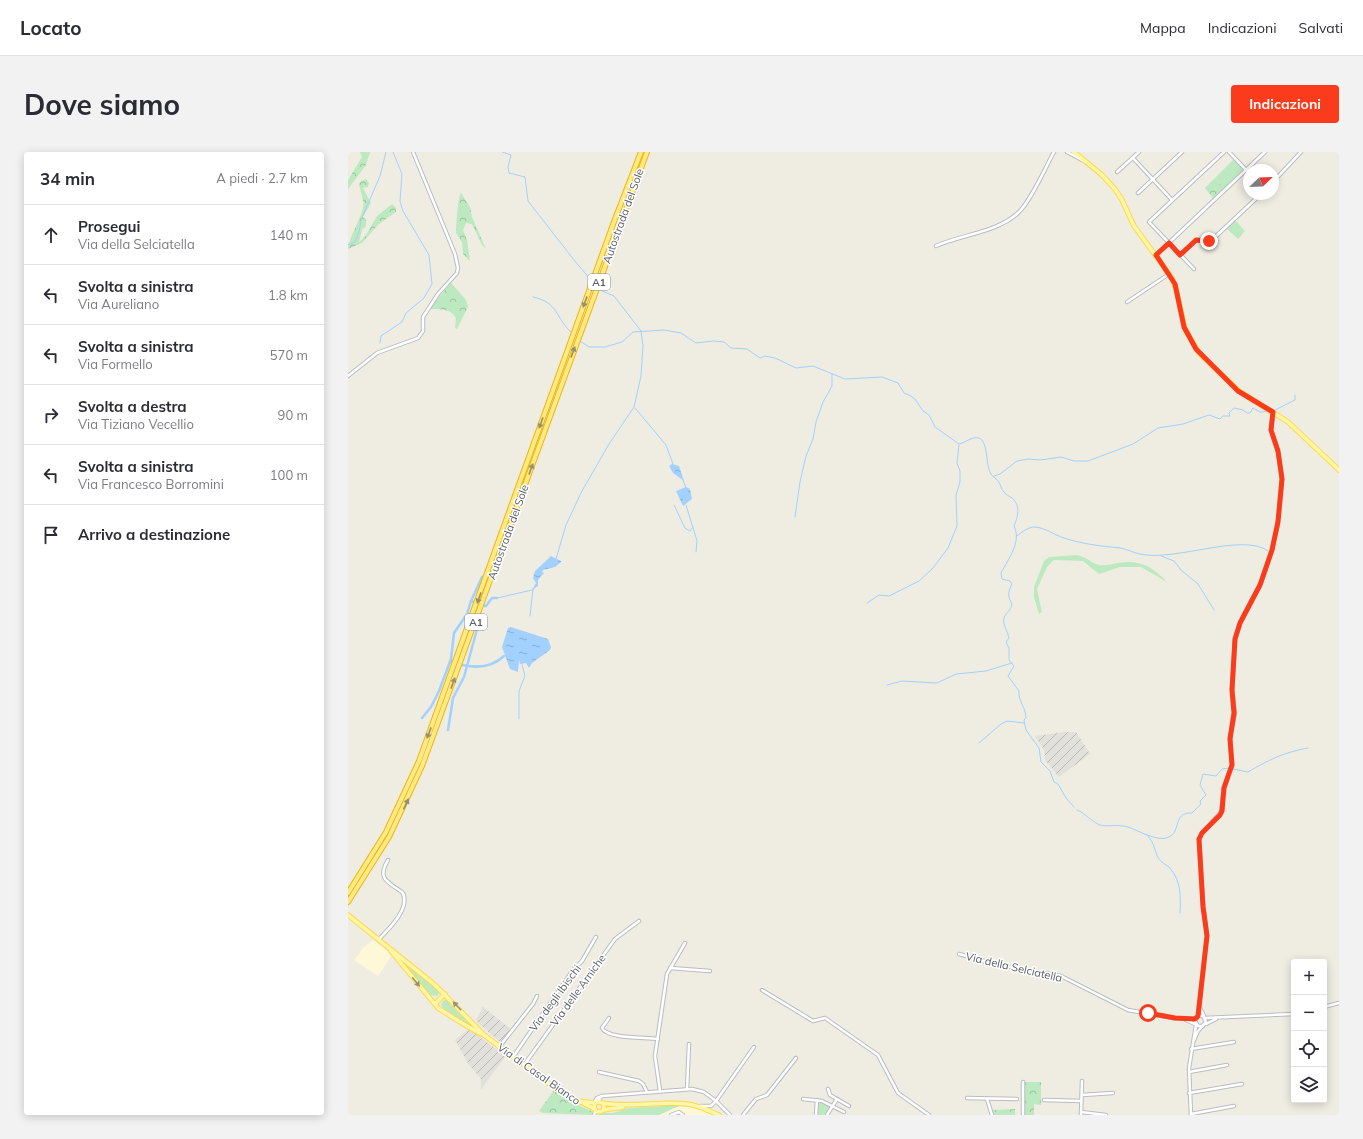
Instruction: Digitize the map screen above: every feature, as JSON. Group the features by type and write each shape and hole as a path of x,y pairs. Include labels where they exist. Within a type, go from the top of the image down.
{"highway":[{"name":"Autostrada del Sole","path":"348,902 405,806 422,766 560,388 641,152"},
{"name":"Autostrada del Sole","path":"380,849 419,761 554,386 634,175 646,152"},
{"name":"Autostrada del Sole","path":"348,893 376,856"}],"main road":[{"path":"1074,152 1087,162 1116,190 1134,226 1169,274 1176,288 1185,331 1196,349 1238,391 1288,422 1339,470"},
{"name":"Via di Casal Bianco","path":"348,915 381,940 445,994 484,1035"},
{"name":"Via di Casal Bianco","path":"381,940 435,1004 460,1022 484,1035 575,1100 598,1110"},
{"path":"435,1004 445,994"},
{"path":"575,1100 628,1106"},
{"path":"596,1103 598,1110"},
{"path":"598,1110 605,1107 605,1103"},
{"path":"598,1110 628,1106 675,1104 697,1106 719,1115"}],"street":[{"path":"348,376 377,353 418,338 423,331 423,317 438,294 457,273 458,268 454,250 413,152"},
{"path":"936,246 991,227 1019,213 1025,205 1054,152"},
{"path":"1066,152 1087,162"},
{"path":"1117,172 1139,152"},
{"path":"1138,193 1182,152"},
{"path":"1194,269 1149,222 1224,152"},
{"path":"1229,152 1243,167"},
{"path":"1252,164 1265,152"},
{"path":"1279,176 1301,152"},
{"path":"1132,158 1172,200"},
{"path":"1156,255 1243,173"},
{"path":"1180,255 1196,240 1209,241 1214,239 1255,200"},
{"path":"1127,302 1169,274"},
{"path":"1234,1106 1191,1115 1189,1072 1191,1047 1196,1025 1207,936 1203,907 1199,839 1202,833 1220,815 1222,811 1224,788 1232,765 1230,739 1234,713 1232,690 1235,639 1240,623 1260,585 1278,525 1282,479 1278,451 1273,438 1271,423 1273,412"},
{"path":"381,940 397,918 404,900 403,893 388,883 384,877 383,870 388,860"},
{"name":"Via delle Arniche","path":"524,1065 616,938 639,921"},
{"name":"Via degli Ibischi","path":"513,1057 572,970 582,961 596,937"},
{"path":"660,1092 655,1061 667,973 685,943"},
{"name":"Via della Selciatella","path":"959,954 993,964 1059,976 1122,1008 1181,1018 1218,1018 1291,1014"},
{"path":"670,968 710,971"},
{"path":"762,990 813,1022 825,1018 877,1054 898,1093 928,1115"},
{"path":"499,1046 533,1004 537,996"},
{"path":"1327,1006 1339,1003"},
{"path":"1199,1004 1204,1017 1204,1025"},
{"path":"609,1018 602,1027 605,1032 626,1037 658,1039"},
{"name":"Via della Selciatella","path":"1181,1018 1196,1025 1204,1025"},
{"path":"1191,1047 1198,1031 1204,1025 1218,1018"},
{"path":"1191,1047 1234,1042"},
{"path":"687,1089 689,1044"},
{"path":"697,1106 709,1106 716,1101 754,1047"},
{"path":"743,1115 756,1099 767,1094 796,1058"},
{"path":"1189,1072 1227,1065"},
{"path":"598,1072 639,1081 643,1084 647,1092"},
{"path":"1082,1081 1081,1113 1106,1115"},
{"path":"1023,1082 1023,1115"},
{"path":"1189,1093 1242,1084"},
{"path":"596,1103 604,1096 687,1089 703,1091 730,1115"},
{"path":"828,1089 830,1094 849,1106"},
{"path":"1082,1095 1113,1093"},
{"path":"604,1096 605,1103"},
{"path":"967,1098 1017,1099"},
{"path":"803,1099 816,1100 844,1112"},
{"path":"827,1115 837,1099"},
{"path":"987,1099 992,1115"},
{"path":"816,1100 816,1115"},
{"path":"1044,1100 1081,1101"},
{"path":"594,1115 598,1110"},
{"path":"671,1115 679,1112 683,1115"}],"shaded area":[{"path":"1076,732 1090,754 1059,777 1045,760 1044,750 1035,736"},
{"path":"373,940 392,955 378,976 354,960 363,948"},
{"path":"483,1007 512,1030 501,1043 476,1020"},
{"path":"469,1029 506,1056 481,1089 481,1079 469,1065 455,1040"},
{"path":"681,1105 693,1107 712,1115 659,1115"}],"green space":[{"path":"360,152 370,152 366,165 348,189 348,180 362,157"},
{"path":"1234,159 1243,168 1243,170 1224,188 1215,178"},
{"path":"1215,178 1224,188 1213,198 1205,188"},
{"path":"366,179 369,183 368,187 363,188 371,203 363,217 366,220 366,226 362,230 359,242 366,235 377,216 392,204 396,208 396,212 379,224 362,243 348,249 350,240 363,208 363,199 359,184 361,181"},
{"path":"461,193 470,207 472,217 486,249 482,245 472,224 466,223 463,230 467,240 470,261 463,254 462,242 456,233 458,205"},
{"path":"1236,221 1245,231 1238,239 1227,229"},
{"path":"451,283 466,300 468,307 457,329 455,328 456,318 451,312 429,309"},
{"path":"1077,555 1099,565 1133,562 1146,565 1157,572 1167,582 1141,567 1120,567 1099,574 1083,561 1054,560 1047,567 1037,589 1042,612 1039,614 1034,597 1034,587 1044,561 1049,557"},
{"path":"404,962 438,989 438,996 429,995"},
{"path":"444,1000 448,1000 471,1025 458,1021 449,1015 441,1004"},
{"path":"1025,1082 1041,1082 1041,1105 1034,1104 1034,1115 1025,1115"},
{"path":"554,1090 576,1104 594,1112 592,1115 543,1113 539,1111"},
{"path":"819,1101 831,1107 827,1115 817,1115"},
{"path":"681,1105 659,1115 599,1115 600,1113 613,1113 629,1108"},
{"path":"1015,1109 1015,1115 994,1115 992,1110"}],"water":[{"path":"672,464 679,466 684,481 673,473 669,466"},
{"path":"686,487 690,489 692,499 683,506 676,491"},
{"path":"551,556 561,562 555,567 543,570 542,572 544,573 538,580 538,586 532,590 536,583 533,578 535,571"},
{"path":"511,627 548,639 551,647 550,650 532,663 529,668 526,663 520,664 519,660 518,672 510,669 502,647 508,628"}],"waterway":[{"path":"348,245 355,242 359,232 361,220 380,176 386,152"},
{"path":"380,343 381,336 402,322 406,313 424,298 432,284 429,255 403,211 400,201 402,174 393,152"},
{"path":"502,152 511,155 508,167 509,173 525,177 528,201 591,280"},
{"path":"556,559 566,525 582,491 609,444 634,407 641,376 643,346 641,331 614,296 602,291 599,288"},
{"path":"533,297 548,303 556,311 566,327 572,333"},
{"path":"580,341 589,347 605,347 622,342 633,332 664,330 681,333 696,343 713,341 724,342 731,348 747,349 760,358 765,356 775,358 796,368 813,366 845,379 882,377 898,383 904,393 915,399 923,411 929,415 935,427 959,444 974,438 979,438 982,440 992,476 998,481 1002,490 1015,501 1018,508 1014,526 1016,532 1015,544 1001,573 1002,579 1010,581 1012,584 1009,590 1012,604 1004,620 1004,625 1009,638 1006,642 1009,648 1009,660 1014,666 1008,676 1019,691 1026,714 1026,718 1024,720 1026,730 1039,748 1041,762 1050,771 1054,782 1058,784 1066,798 1074,807"},
{"path":"795,517 800,482 806,456 813,439 816,422 823,402 832,386 832,374"},
{"path":"1275,410 1295,400 1295,395"},
{"path":"635,408 666,445 673,464"},
{"path":"994,476 1000,474 1017,461 1028,459 1040,460 1061,457 1074,461 1088,461 1133,444 1158,428 1183,424 1209,415 1220,419 1223,416 1230,416 1229,413 1234,408 1243,410 1247,413 1250,413 1253,408 1260,412 1270,411"},
{"path":"867,603 879,595 889,596 919,581 933,568 948,548 957,526 956,495 960,482 960,471 957,463 959,445"},
{"path":"683,480 686,488"},
{"path":"674,505 685,528 690,531 693,527"},
{"path":"686,505 697,541 696,552"},
{"path":"1017,536 1023,531 1035,527 1060,537 1078,542 1120,548 1140,554 1155,555 1242,545 1257,546 1268,551"},
{"path":"1161,556 1174,561 1181,570 1198,584 1214,610"},
{"path":"422,718 431,707 439,691 451,659 454,633 467,614 482,577"},
{"path":"530,616 533,589"},
{"path":"497,598 532,590"},
{"path":"471,601 486,606 492,598 497,598"},
{"path":"448,730 453,698 464,677 479,622"},
{"path":"450,661 464,665 485,666 498,661 504,656"},
{"path":"887,685 902,681 937,683 956,674 986,671 1012,663"},
{"path":"519,719 519,691 525,676 522,664"},
{"path":"979,743 1001,724 1007,721 1024,723"},
{"path":"1233,769 1248,772 1277,757 1308,748"},
{"path":"1077,810 1100,825 1124,826 1152,837 1162,839 1166,838 1171,836 1174,832 1181,816 1192,813 1201,804 1200,801 1206,795 1200,785 1203,774 1216,776 1222,769 1230,768"},
{"path":"1147,835 1152,842 1158,858 1174,873 1180,895 1180,913"}],"route":[{"path":"1148,1013 1176,1019 1195,1019 1198,1016 1207,936 1203,907 1199,839 1202,833 1220,815 1222,811 1224,788 1232,765 1230,739 1234,713 1232,690 1235,639 1240,623 1260,585 1271,552 1278,525 1282,494 1280,463 1271,428 1271,418 1273,412 1238,391 1196,349 1188,337 1184,327 1175,284 1156,255 1169,243 1180,255 1196,240 1201,239 1209,241"}]}
